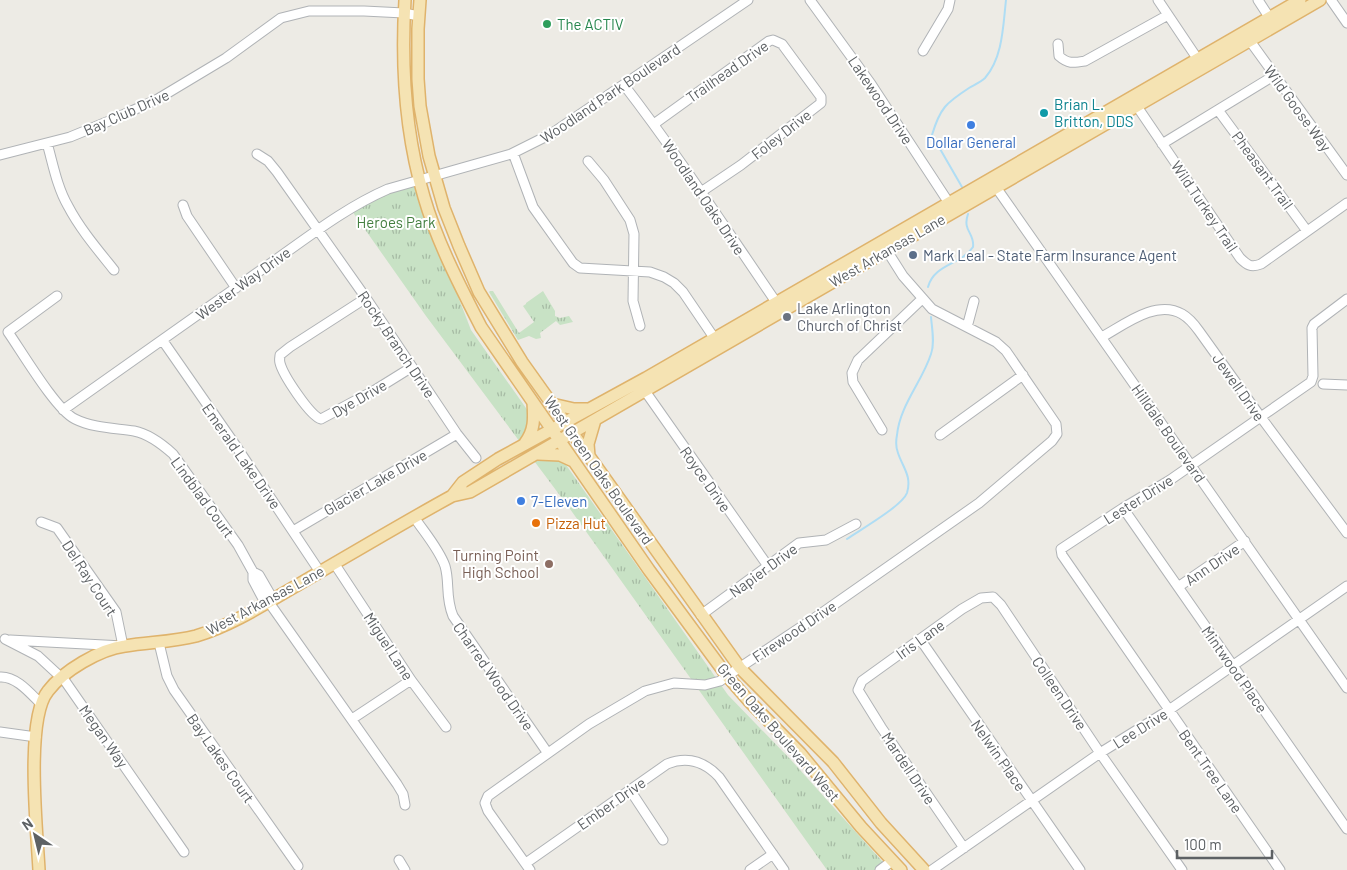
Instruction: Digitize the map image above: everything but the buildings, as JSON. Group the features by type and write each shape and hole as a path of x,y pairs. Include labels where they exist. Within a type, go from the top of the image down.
{"main road":[{"name":"Green Oaks Boulevard West","path":"405,0 403,45 406,110 412,150 419,180 436,232 465,297 481,327 496,352 552,429 657,581 727,676 800,753 861,827 901,870"},
{"name":"West Green Oaks Boulevard","path":"420,0 418,79 420,106 434,177 459,246 479,292 522,362 740,668 832,762 881,823 924,870"},
{"name":"West Arkansas Lane","path":"1201,63 1250,41 1300,0"},
{"name":"West Arkansas Lane","path":"123,646 160,643 197,635 268,602 414,516 452,496 470,492 559,440 589,409 679,364 1272,22 1320,0"},
{"name":"West Arkansas Lane","path":"884,246 949,203 994,183"},
{"path":"465,297 479,292"},
{"name":"West Arkansas Lane","path":"452,496 463,482 524,444 552,429 569,428 595,420 645,391 679,364"},
{"path":"524,444 533,428 533,402"},
{"path":"552,404 574,409 589,409"},
{"path":"589,456 588,444 595,420"},
{"path":"532,456 546,453 574,461"},
{"path":"657,581 664,580 694,614 701,615"},
{"path":"39,870 35,775 36,721 40,703 48,690 67,672 99,654 123,646"}],"street":[{"name":"Woodland Park Boulevard","path":"434,177 513,153 551,134 748,0"},
{"name":"Lakewood Drive","path":"810,0 871,84 949,203"},
{"path":"924,52 948,9 950,0"},
{"path":"1158,0 1201,63"},
{"path":"1258,0 1272,22"},
{"path":"1331,0 1347,23"},
{"name":"Bay Club Drive","path":"0,155 70,137 109,122 156,100 242,47 281,18 309,11 404,13 419,16"},
{"path":"1058,44 1059,56 1065,61 1071,64 1085,61 1168,16"},
{"name":"Trailhead Drive","path":"654,124 769,41 773,40 782,44 796,63"},
{"name":"Wild Goose Way","path":"1250,41 1347,175"},
{"name":"Foley Drive","path":"701,192 741,165 821,103 821,97 796,63"},
{"path":"1162,144 1275,75"},
{"name":"Woodland Oaks Drive","path":"624,85 654,124 780,306"},
{"name":"Wild Turkey Trail","path":"1134,102 1246,264 1252,266 1261,264 1347,203"},
{"name":"Pheasant Trail","path":"1218,110 1307,231"},
{"path":"47,143 57,180 67,205 114,270"},
{"path":"513,153 533,207 573,263 580,268 650,272 664,277 683,292 717,342"},
{"name":"Rocky Branch Drive","path":"257,154 268,161 277,172 366,298 457,434 476,458"},
{"path":"588,161 604,180 630,220 634,234 633,300 640,326"},
{"name":"Wester Way Drive","path":"63,410 318,230 369,198 388,189 434,177"},
{"name":"Hilldale Boulevard","path":"994,183 1347,688"},
{"path":"183,205 187,216 236,288"},
{"path":"884,246 902,276 932,309 996,342 1006,351 1023,375 940,435"},
{"name":"Lindblad Court","path":"57,296 8,332 63,410 72,418 86,424 136,432 164,445 173,454 238,545 253,572 259,575 270,594 268,602 397,784 403,794 405,805"},
{"name":"Dye Drive","path":"366,298 290,347 280,357 281,365 294,388 314,416 321,420 412,367"},
{"path":"882,430 853,382 852,373 855,364 922,299"},
{"name":"Lester Drive","path":"1063,547 1170,480 1311,382 1313,376 1311,332 1314,324 1347,300"},
{"path":"966,327 974,301"},
{"name":"Jewell Drive","path":"1102,337 1137,317 1152,311 1171,310 1188,318 1199,330 1347,533"},
{"name":"Emerald Lake Drive","path":"163,341 294,530 320,572"},
{"name":"Firewood Drive","path":"528,866 488,811 485,803 488,796 547,752 646,690 674,683 705,684 720,681 979,503 1052,441 1057,434 1056,424 1023,375"},
{"path":"1323,384 1340,383 1347,385"},
{"name":"Royce Drive","path":"645,391 768,566"},
{"name":"Glacier Lake Drive","path":"294,530 457,434"},
{"name":"Mintwood Place","path":"1123,508 1347,830"},
{"name":"Charred Wood Drive","path":"414,516 445,566 448,604 452,616 547,752"},
{"name":"Del Ray Court","path":"41,522 57,528 116,612 123,646"},
{"name":"Napier Drive","path":"701,615 799,543 826,540 856,524"},
{"name":"Ann Drive","path":"1178,587 1245,541"},
{"name":"Bent Tree Lane","path":"1063,547 1061,549 1062,555 1280,870"},
{"name":"Miguel Lane","path":"334,563 411,680 446,727"},
{"name":"Lee Drive","path":"932,870 1100,753 1169,710 1347,586"},
{"name":"Iris Lane","path":"858,687 862,681 879,668 962,609 986,597"},
{"name":"Colleen Drive","path":"986,597 994,598 1001,605 1100,753 1182,870"},
{"name":"West Arkansas Lane","path":"3,639 123,646"},
{"name":"Megan Way","path":"3,639 38,656 61,678 184,852"},
{"name":"Nelwin Place","path":"920,639 1080,870"},
{"name":"Bay Lakes Court","path":"160,643 167,676 174,690 298,866"},
{"path":"0,677 5,676 22,686 40,703"},
{"path":"352,719 411,680"},
{"name":"Mardell Drive","path":"858,687 860,696 964,848"},
{"path":"0,732 36,737"},
{"name":"Ember Drive","path":"528,866 630,790 667,764 677,760 689,760 711,768 773,854"},
{"path":"630,790 663,840"},
{"path":"750,870 773,854 784,870"},
{"path":"399,860 406,870"},
{"path":"880,870 892,861"}],"green space":[{"name":"Heroes Park","path":"414,186 471,330 728,695 791,760 890,870 827,870 570,509 426,316 352,211 390,192"},
{"path":"490,291 493,291 519,333 534,322 523,306 543,291 555,311 555,316 560,318 569,316 573,322 560,325 556,321 540,333 541,338 536,339 529,336 518,340"}],"waterway":[{"path":"962,187 932,135 941,112 949,102 985,78 991,70 999,51 1006,0"},
{"path":"928,287 931,279 936,274 962,258 973,247 972,238 967,228 968,214"},
{"path":"847,539 889,511 907,493 908,477 896,444 902,414 931,354 933,341 931,317"}],"place":[{"name":"The ACTIV","path":"547,24"},
{"name":"Brian L. Britton, DDS","path":"1044,113"},
{"name":"Dollar General","path":"971,125"},
{"name":"Mark Leal - State Farm Insurance Agent","path":"913,255"},
{"name":"Lake Arlington Church of Christ","path":"787,317"},
{"name":"7-Eleven","path":"521,501"},
{"name":"Pizza Hut","path":"536,523"},
{"name":"Turning Point High School","path":"549,564"}]}
